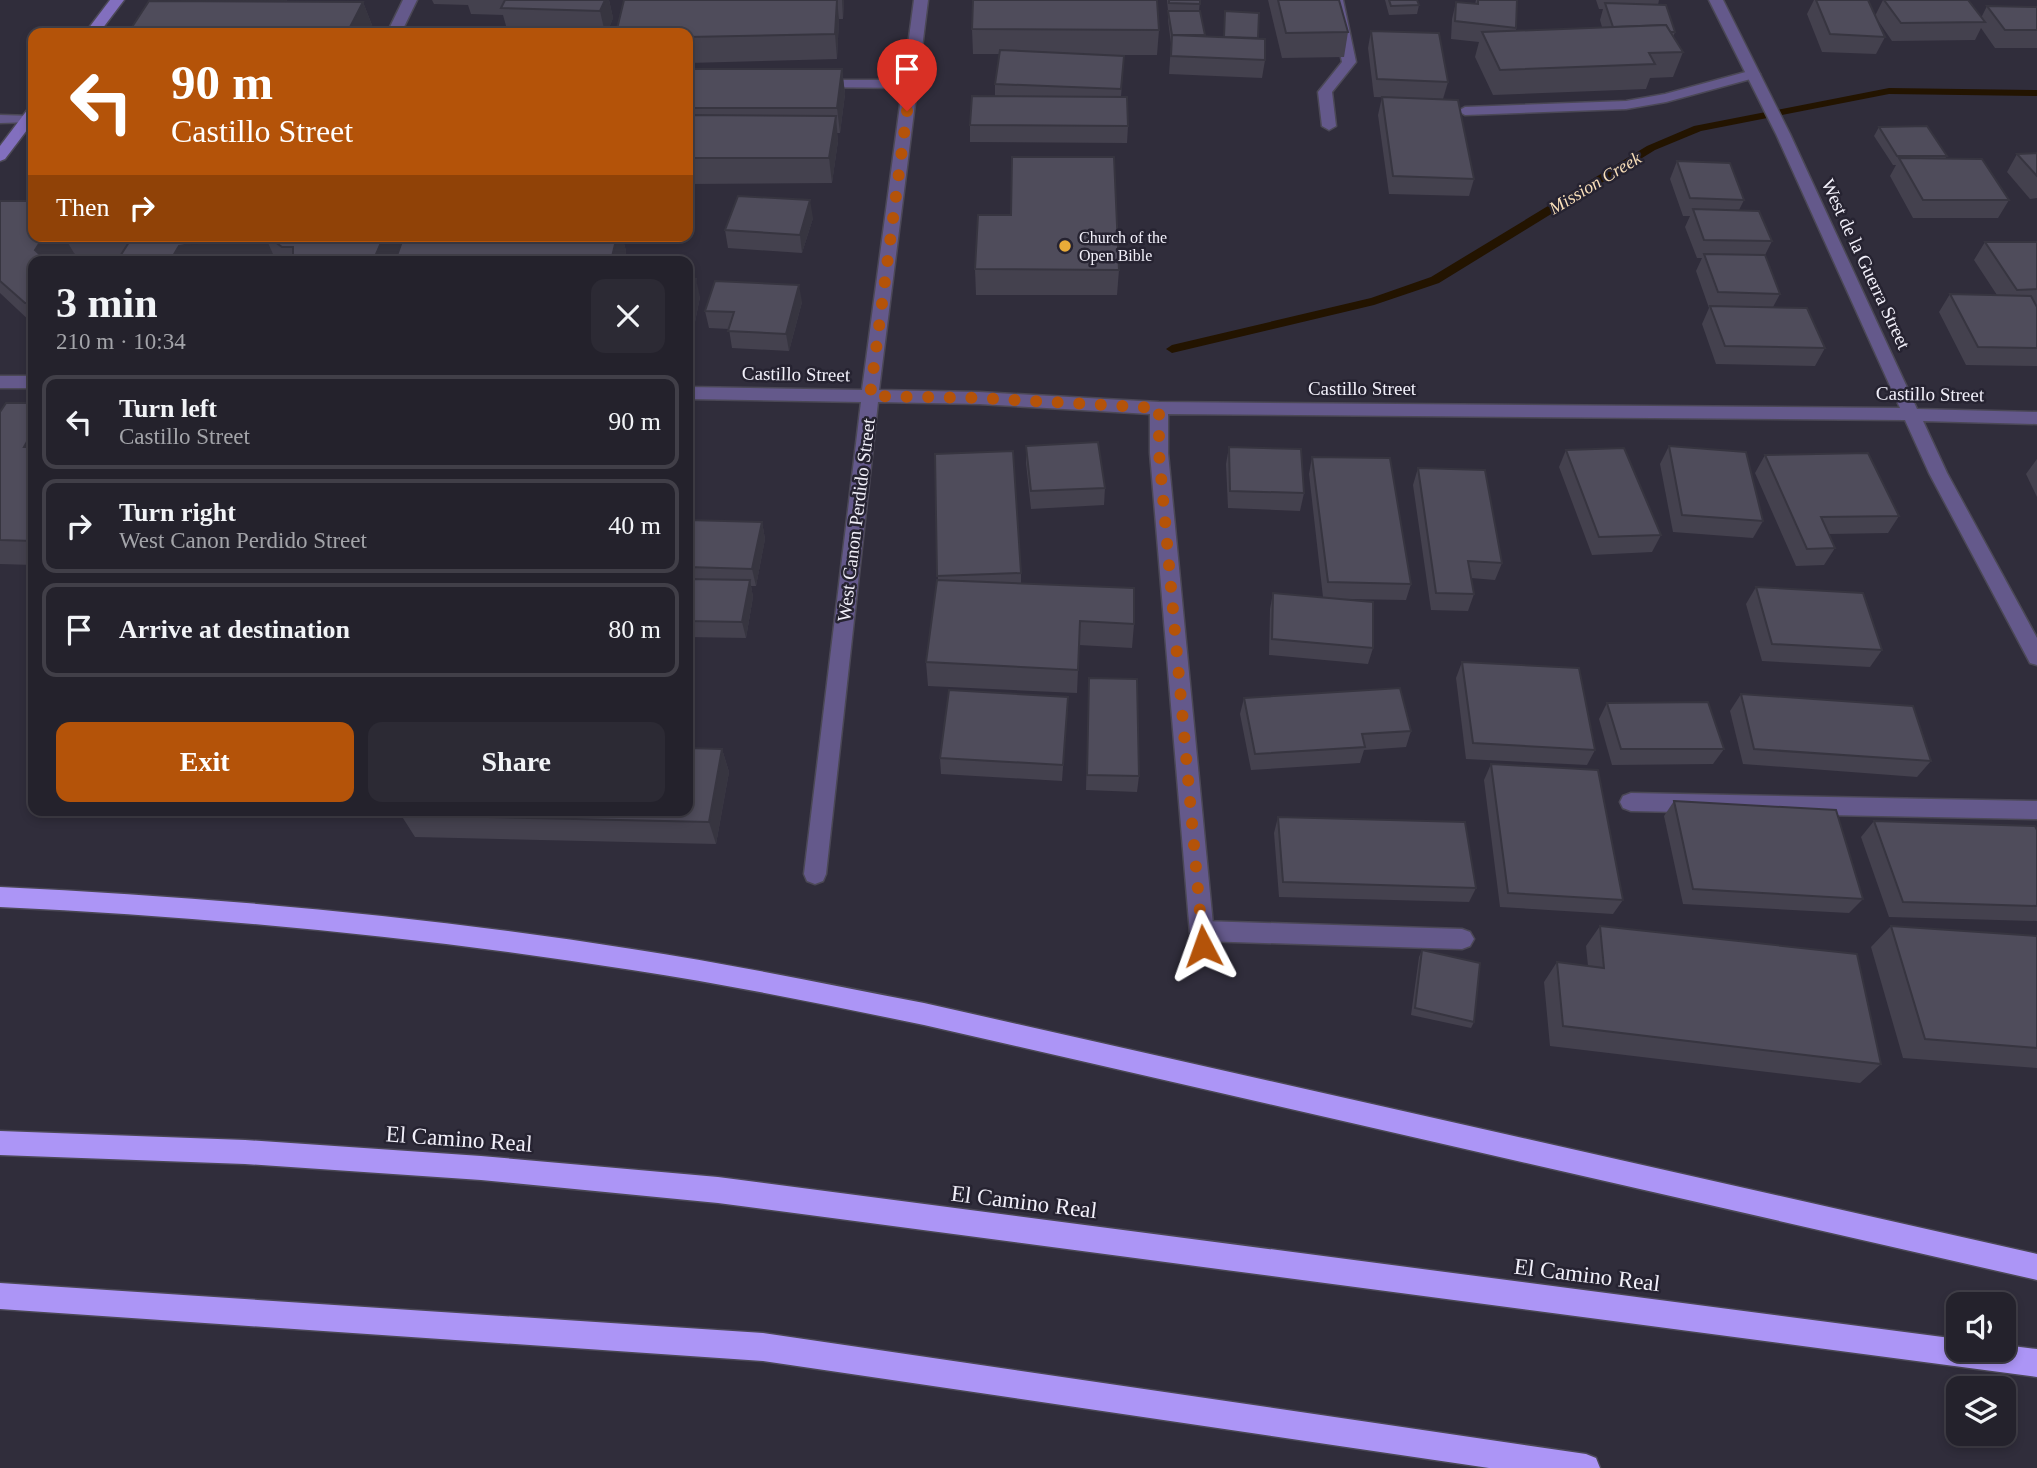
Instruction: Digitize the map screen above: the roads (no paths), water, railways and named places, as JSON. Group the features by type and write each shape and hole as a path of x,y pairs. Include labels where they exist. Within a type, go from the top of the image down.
{"highway":[{"path":"0,897 266,913 429,930 757,980 938,1017 2037,1267"},
{"name":"El Camino Real","path":"0,1143 273,1154 481,1168 718,1190 2037,1363"},
{"path":"0,1296 763,1347 1586,1468"}],"main road":[{"path":"96,28 117,0"},
{"path":"0,156 28,118"}],"street":[{"path":"396,28 410,0"},
{"name":"West Canon Perdido Street","path":"815,874 870,396 921,0"},
{"path":"1329,126 1325,92 1349,61 1336,0"},
{"name":"West de la Guerra Street","path":"1716,0 1783,134 1938,473 2037,657"},
{"path":"1465,111 1626,105 1755,79"},
{"path":"794,84 911,84"},
{"path":"0,119 28,115"},
{"path":"0,382 28,382"},
{"name":"Castillo Street","path":"693,393 979,398 1159,408 1912,414 2037,418"},
{"path":"1159,408 1159,453 1202,939 1462,939"},
{"path":"1631,802 2037,810"}],"waterway":[{"name":"Mission Creek","path":"1172,349 1374,301 1435,280 1651,148 1698,128 1889,91 2037,93"}],"place":[{"name":"Church of the Open Bible","path":"1065,246"}]}
